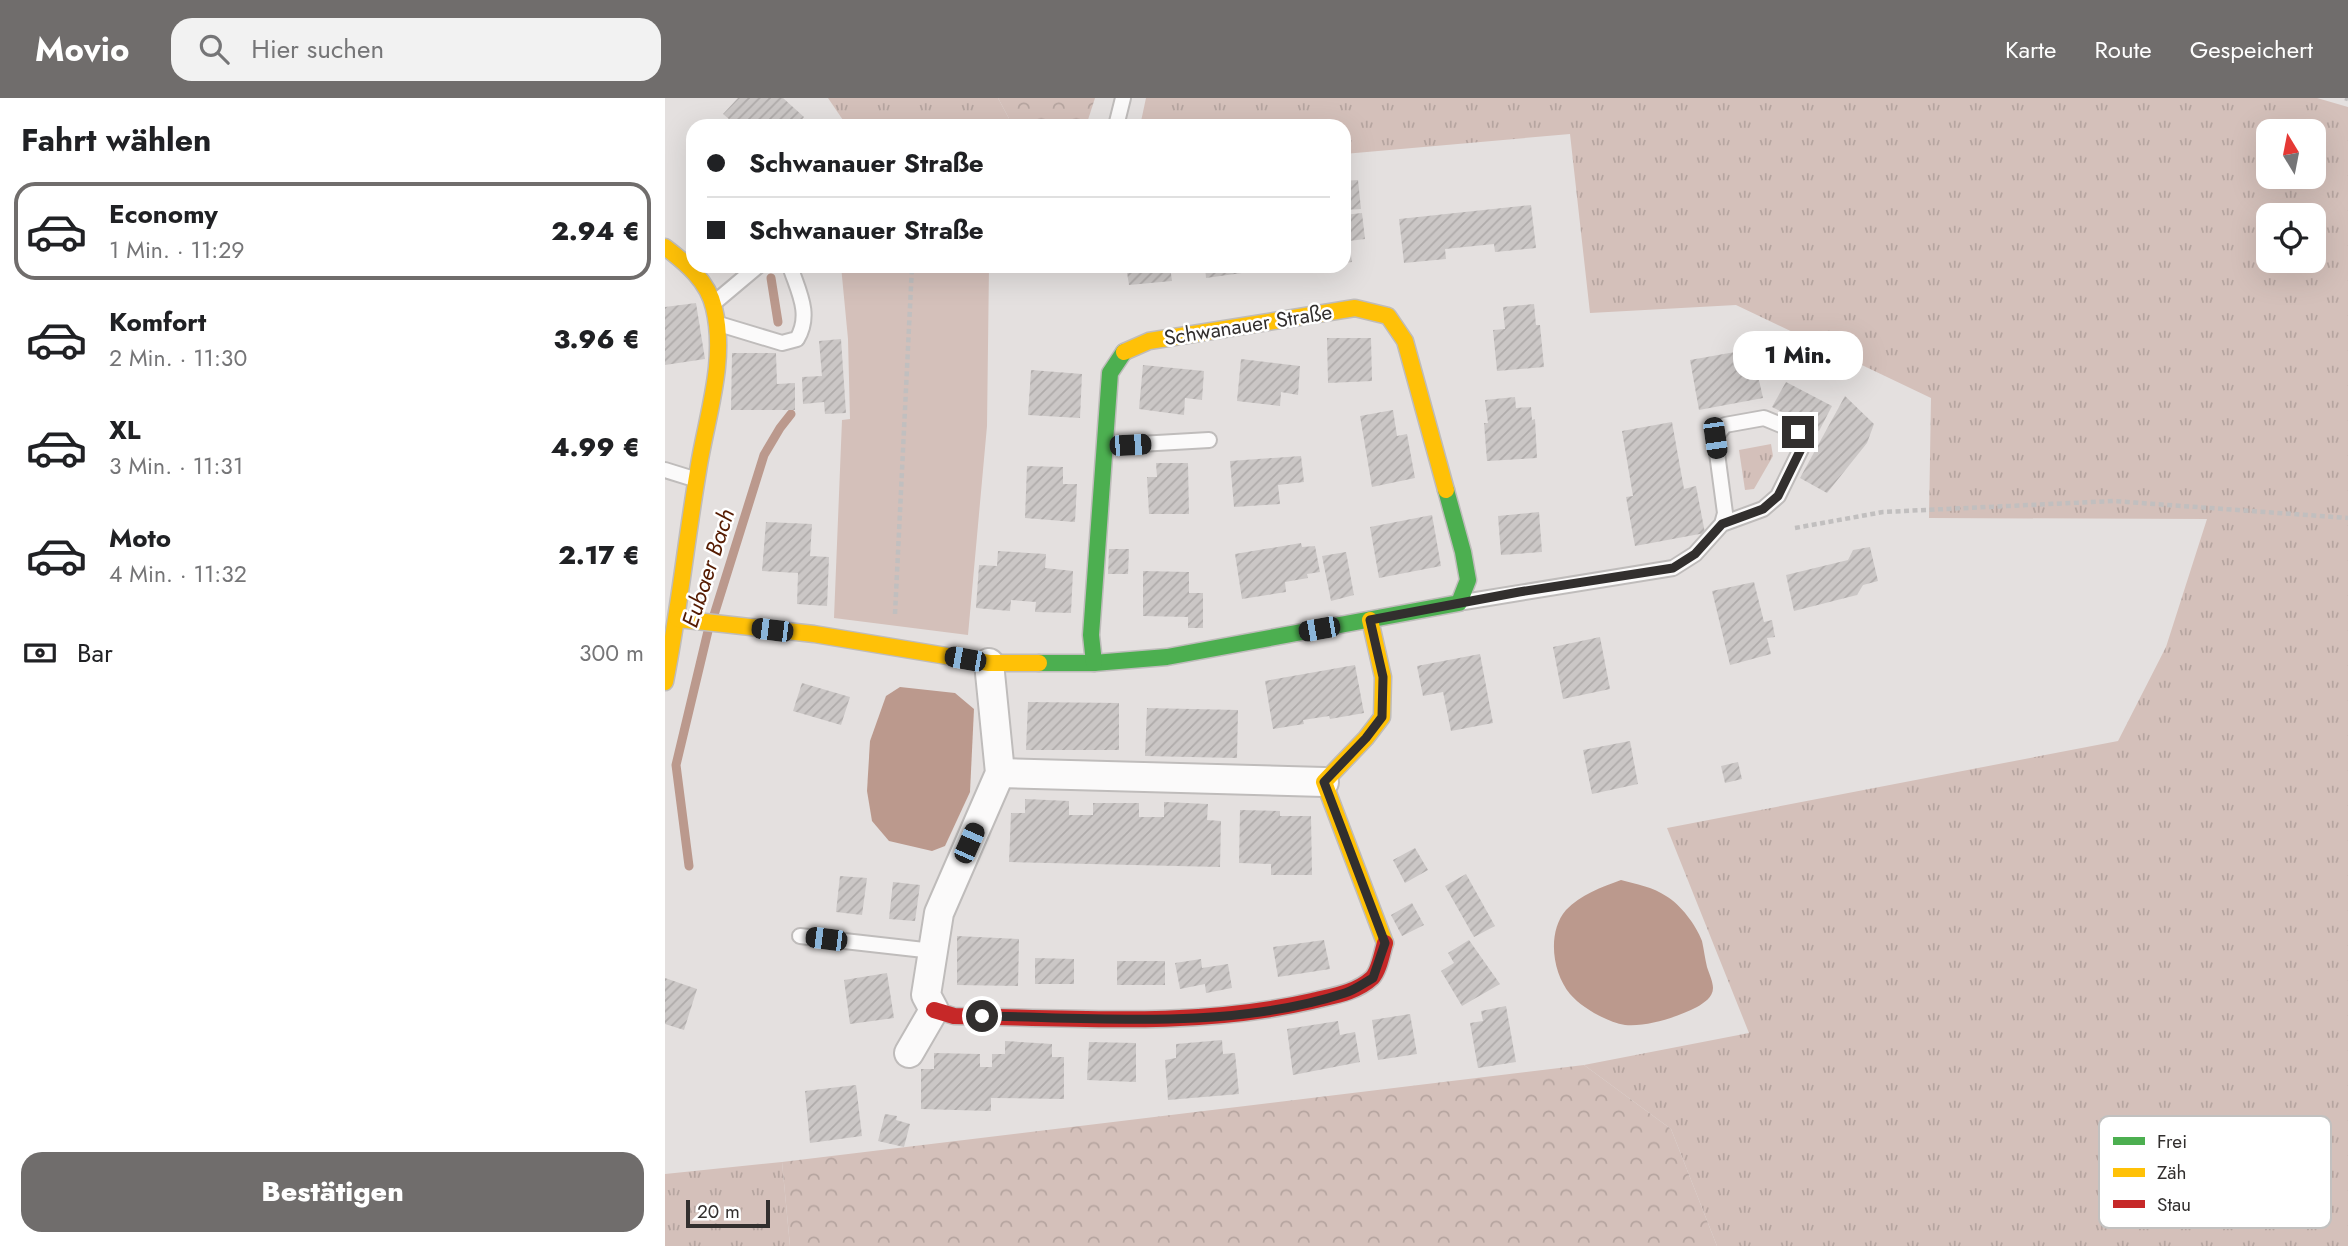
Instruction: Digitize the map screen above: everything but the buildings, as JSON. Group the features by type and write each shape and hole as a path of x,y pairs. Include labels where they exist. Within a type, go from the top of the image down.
{"street":[{"path":"665,247 686,263"},
{"path":"665,682 685,620 696,480 720,348 713,304 698,273"},
{"name":"Schwanauer Straße","path":"1094,663 1091,635 1110,373 1125,350 1149,341 1355,308 1388,316 1405,341 1463,552 1468,580 1459,603"},
{"path":"685,620 814,634 989,663 1094,663 1167,657 1459,603"},
{"path":"1000,773 1324,782 1382,717 1383,677 1370,620"},
{"path":"989,663 1000,773 939,913 926,995 934,1010 954,1016 1176,1019 1231,1016 1278,1009 1347,993 1373,978 1385,943 1324,782"},
{"path":"909,1053 934,1010"}],"lane":[{"path":"1118,119 1123,98"},
{"path":"713,304 750,273"},
{"path":"718,324 782,343 797,339 804,328 805,310 792,273"},
{"path":"1459,603 1673,568 1695,554 1722,524 1725,513 1715,438 1725,425 1763,418 1798,432 1801,449 1778,496 1763,509 1722,524"},
{"path":"1103,446 1209,440"},
{"path":"665,470 696,480"},
{"path":"800,936 933,951"}],"path":[{"path":"893,647 912,273"},
{"path":"1795,528 1883,512 2113,501 2348,519"}],"green space":[{"path":"828,98 998,98 1009,119 842,119"},
{"path":"998,98 1095,98 1088,119 1009,119"},
{"path":"1146,98 2317,98 2348,107 2348,1246 1717,1246 1671,1129 1584,1065 1749,1033 1667,828 2118,741 2166,647 2207,519 1929,518 1931,398 1736,305 1590,313 1570,134 1351,153 1351,119 1142,119"},
{"path":"842,273 989,273 987,426 968,635 834,618 842,420 850,419 848,339"},
{"path":"1771,444 1773,456 1754,489 1745,490 1739,450"},
{"path":"1584,1065 1671,1129 1717,1246 790,1246 782,1162"},
{"path":"782,1162 790,1246 665,1246 665,1174"}],"shaded area":[{"path":"900,687 955,693 974,709 970,792 945,846 932,851 889,841 872,821 867,791 870,741 886,696"},
{"path":"1621,880 1650,888 1666,896 1696,928 1702,941 1713,988 1705,1002 1662,1020 1625,1025 1603,1018 1570,994 1559,975 1554,952 1556,929 1560,919 1578,900"}],"waterway":[{"path":"771,278 778,322"},
{"name":"Eubaer Bach","path":"714,615 764,455 791,414"},
{"name":"Eubaer Bach","path":"689,866 676,765 708,631"}],"traffic: fast":[{"path":"1094,663 1091,635 1110,373 1124,352"},
{"path":"1039,663 1094,663 1167,657 1459,603 1468,580 1446,490"}],"traffic: slow":[{"path":"665,247 686,264"},
{"path":"665,682 717,369 714,308 707,289 694,273"},
{"path":"1124,352 1149,341 1355,308 1388,316 1405,341 1446,490"},
{"path":"678,619 814,634 989,663 1039,663"},
{"path":"1370,620 1383,677 1382,717 1324,782 1385,943"}],"traffic: jam":[{"path":"934,1010 954,1016 1134,1019 1223,1015 1268,1009 1312,1001 1359,987 1374,975 1385,943"}],"route":[{"path":"982,1016 1176,1019 1231,1016 1278,1009 1347,993 1373,978 1385,943 1324,782 1382,717 1383,677 1370,620 1519,592 1673,568 1695,554 1722,524 1763,509 1778,496 1801,449 1798,432"}]}
